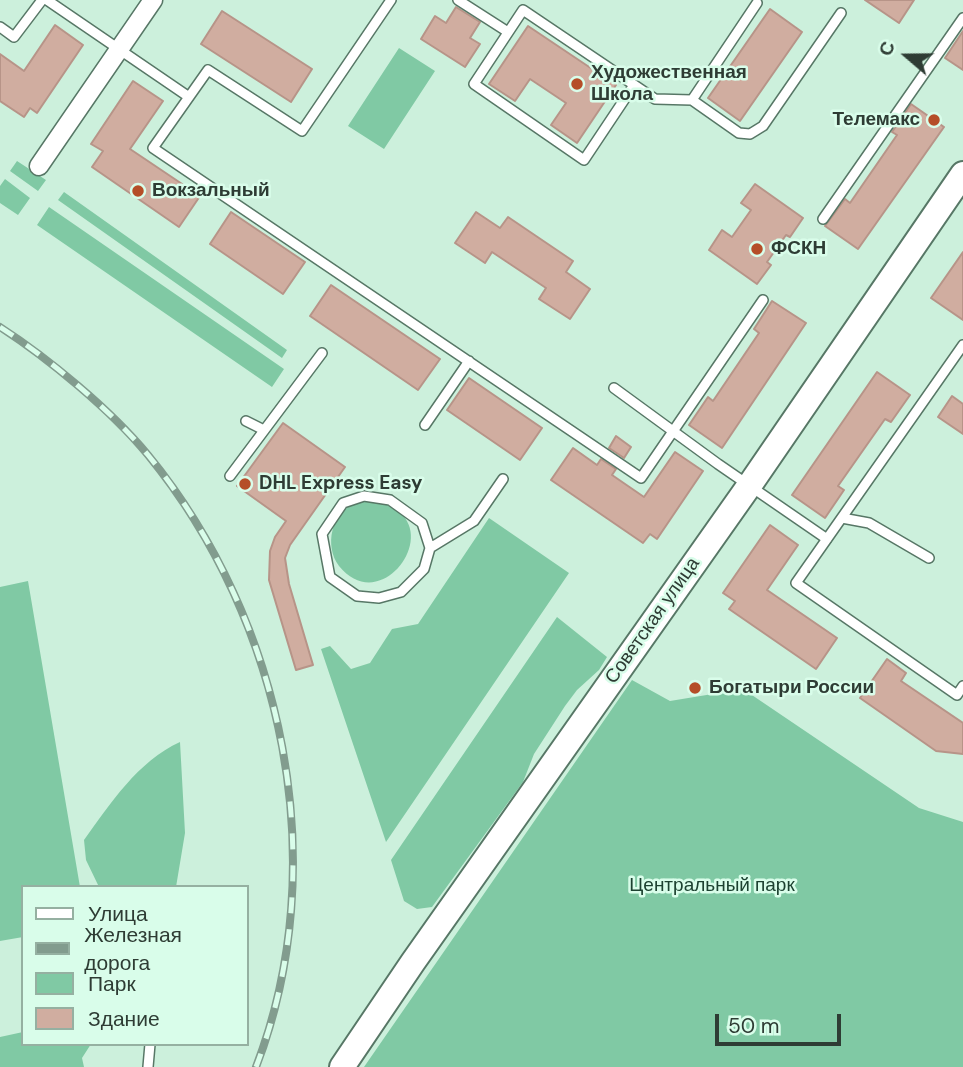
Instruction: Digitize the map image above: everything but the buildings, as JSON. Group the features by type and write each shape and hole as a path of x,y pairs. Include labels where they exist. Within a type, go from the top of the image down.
{"main road":[{"name":"Советская улица","path":"342,1067 420,950 749,486 963,174"}],"street":[{"path":"39,166 153,0"}],"lane":[{"path":"0,27 14,37 42,0"},
{"path":"47,0 189,97"},
{"path":"458,0 508,32"},
{"path":"389,1 302,131 208,70 153,148 641,478 763,300"},
{"path":"692,100 757,3"},
{"path":"634,85 584,160 474,84 523,10 655,99 692,100 738,133 750,134 763,126 841,13"},
{"path":"823,219 963,18"},
{"path":"963,345 796,583 957,695 963,686"},
{"path":"230,476 322,353"},
{"path":"425,425 469,361"},
{"path":"614,388 827,539"},
{"path":"246,421 264,430"},
{"path":"430,548 422,523 390,500 365,496 343,503 322,534 330,577 357,596 379,598 401,593 424,569 430,548 474,521 503,479"},
{"path":"842,518 869,523 929,558"},
{"path":"149,1067 150,1046"}],"green space":[{"path":"399,48 435,71 384,149 348,126"},
{"path":"17,161 46,180 38,191 10,171"},
{"path":"5,179 30,198 18,215 0,203 0,186"},
{"path":"64,192 287,350 282,358 58,200"},
{"path":"49,207 284,369 272,387 37,225"},
{"path":"372,501 397,510 409,525 411,542 404,560 392,574 375,582 357,580 339,566 334,558 331,540 332,530 347,507"},
{"path":"489,518 569,573 386,842 321,649 330,646 351,669 370,663 392,629 418,624"},
{"path":"28,581 80,885 21,885 21,937 0,941 0,587"},
{"path":"557,617 607,657 599,670 577,690 565,706 534,754 523,782 432,907 417,909 404,901 391,860"},
{"name":"Центральный парк","path":"632,680 670,701 743,689 919,808 963,822 963,1067 364,1067"},
{"path":"180,742 185,833 176,885 98,885 86,860 84,840 126,785 165,750"},
{"path":"21,1032 21,1046 90,1046 82,1058 84,1067 0,1067 0,1037"}],"railway":[{"path":"0,327 78,386 116,420 148,455 195,521 233,592 263,668 282,747 292,828 291,909 279,989 256,1067"}],"place":[{"name":"Художественная Школа","path":"577,84"},
{"name":"Телемакс","path":"934,120"},
{"name":"Вокзальный","path":"138,191"},
{"name":"ФСКН","path":"757,249"},
{"name":"DHL Express Easy","path":"245,484"},
{"name":"Богатыри России","path":"695,688"}]}
